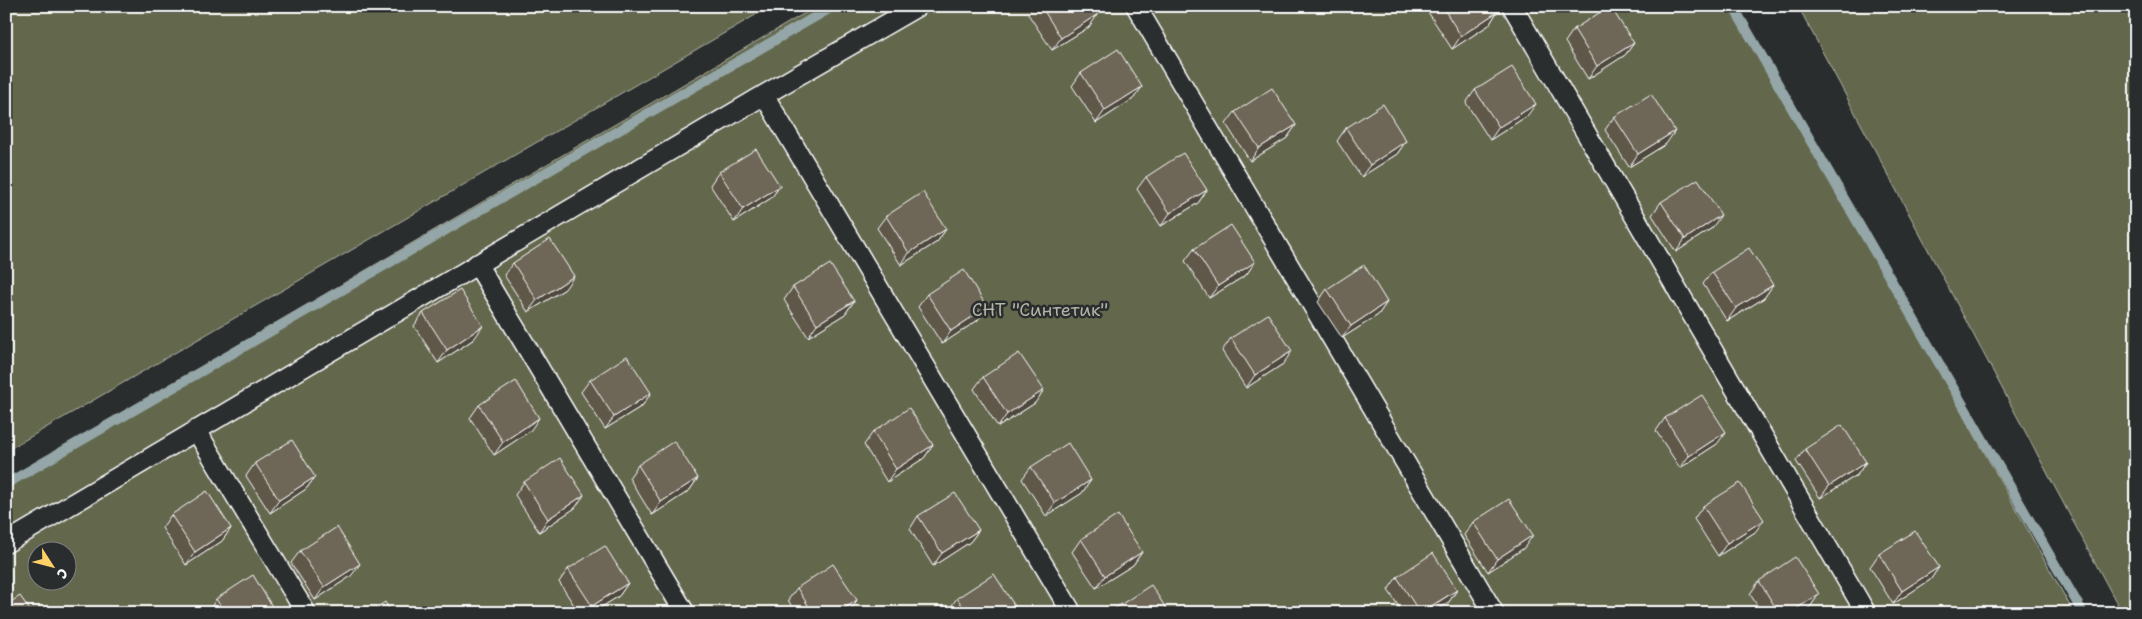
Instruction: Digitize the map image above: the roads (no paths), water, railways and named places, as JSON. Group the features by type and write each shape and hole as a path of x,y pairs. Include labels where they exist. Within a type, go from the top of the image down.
{"lane":[{"path":"6,543 918,6"},
{"path":"1136,6 1494,613"},
{"path":"1512,6 1866,613"},
{"path":"764,95 1072,613"},
{"path":"477,264 685,613"},
{"path":"196,430 306,613"}],"waterway":[{"path":"6,484 834,6"},
{"path":"1733,6 2083,613"}],"park label":[{"name":"СНТ \"Синтетик\"","path":"1040,310"}]}
